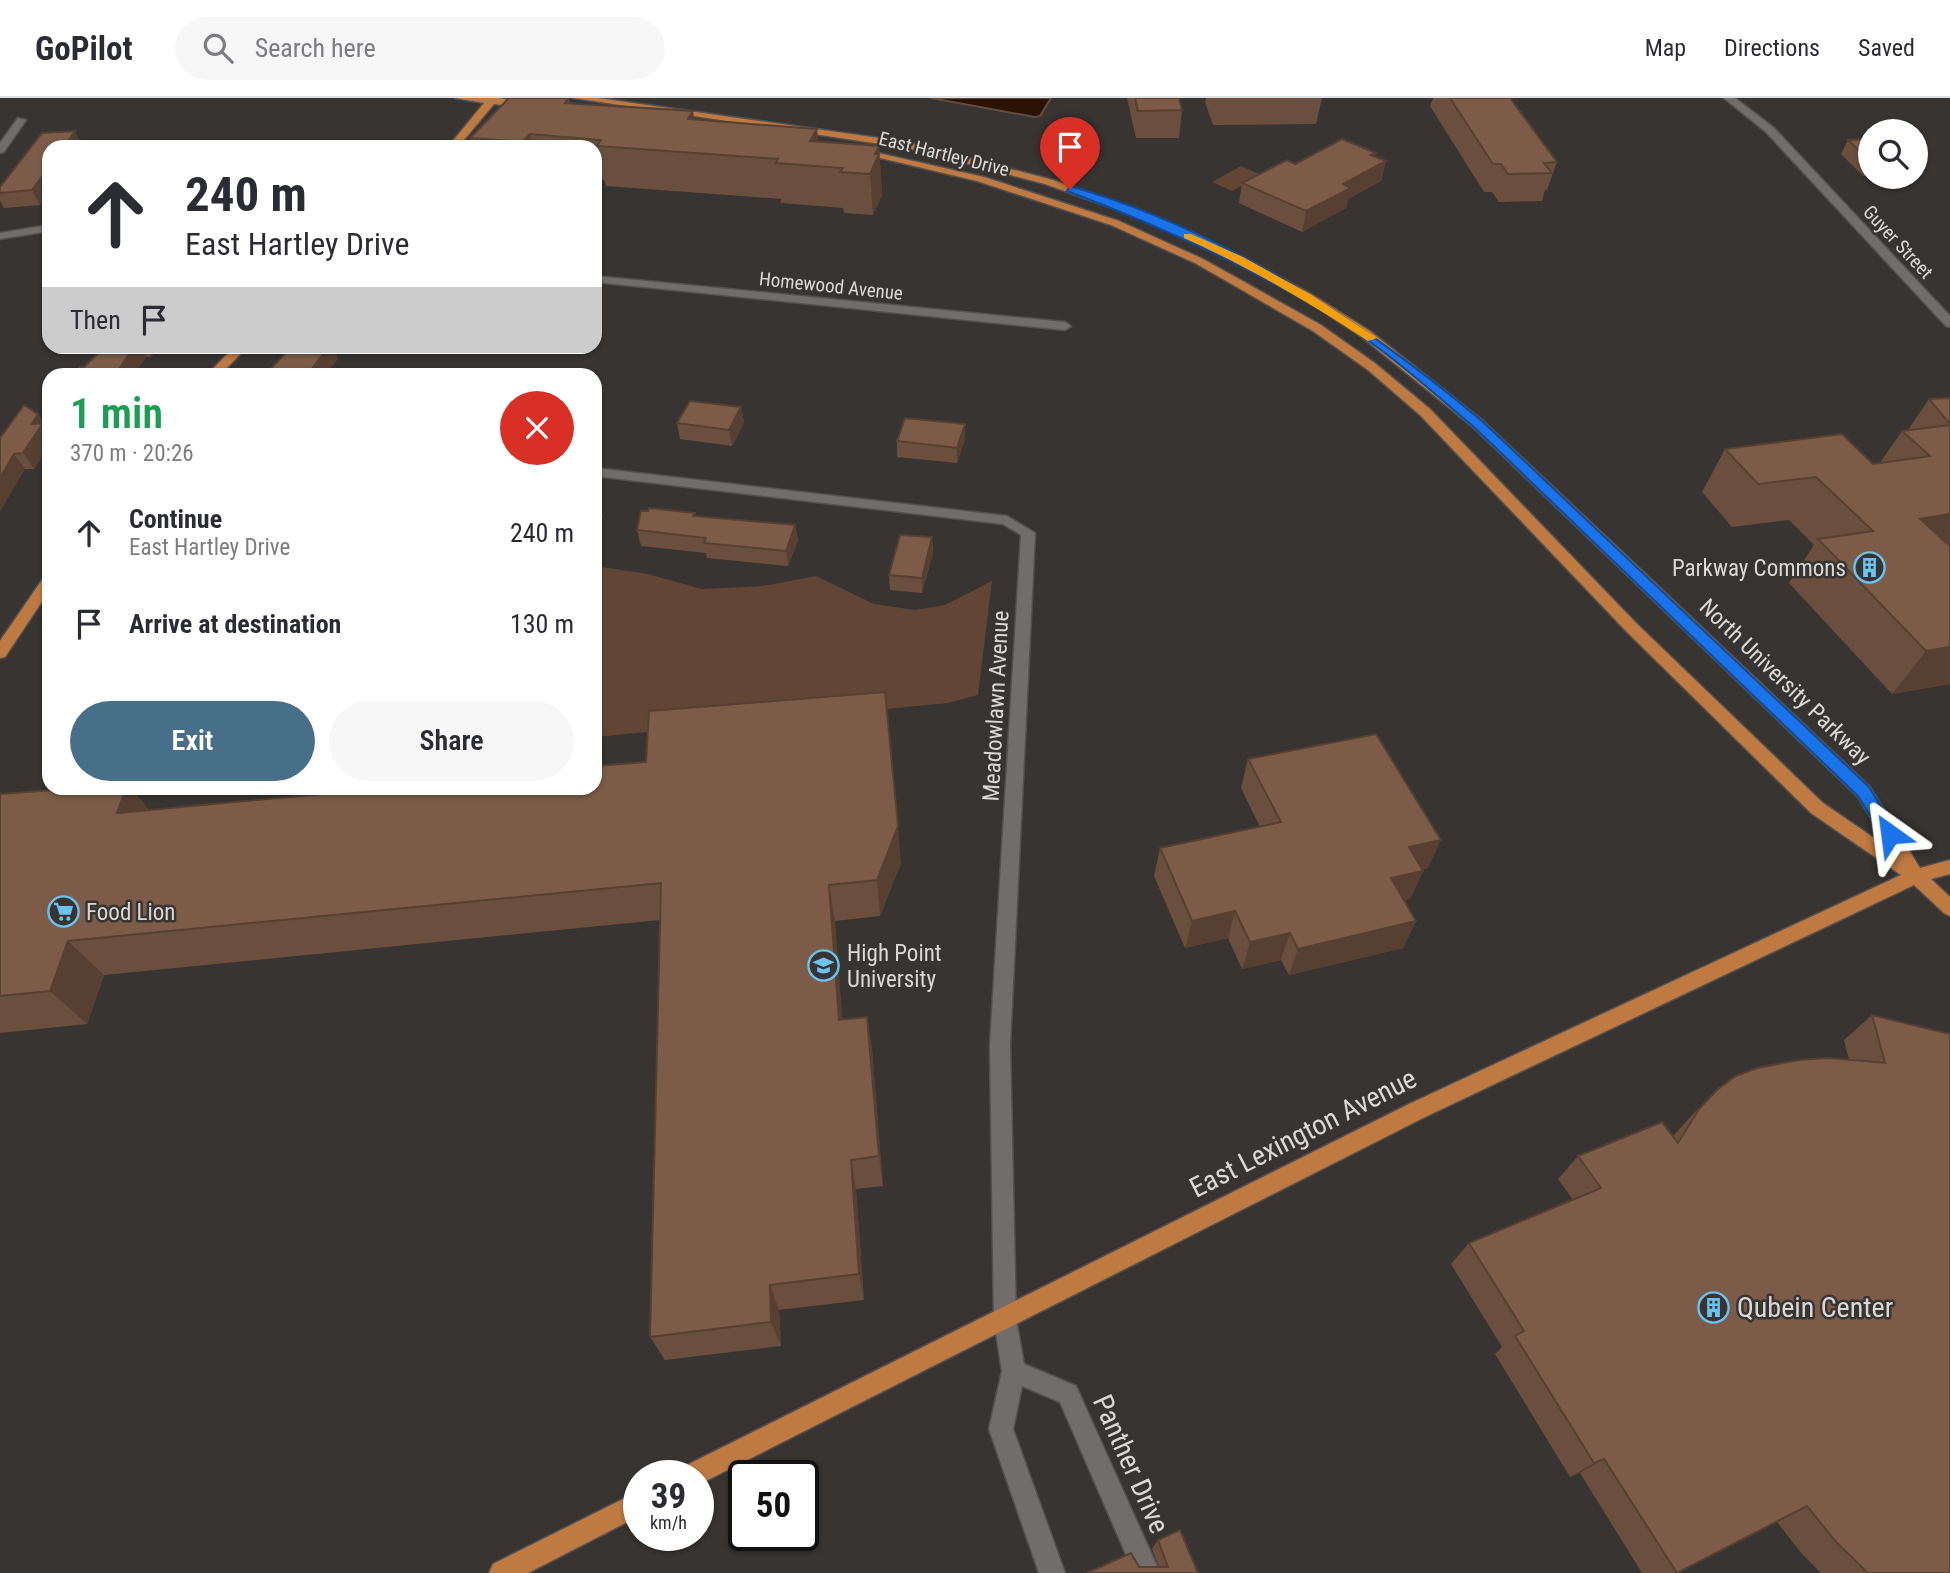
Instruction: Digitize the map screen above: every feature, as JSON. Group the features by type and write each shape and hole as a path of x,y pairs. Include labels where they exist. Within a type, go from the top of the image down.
{"main road":[{"path":"460,98 534,106"},
{"name":"East Hartley Drive","path":"578,98 907,145 1049,182 1113,204 1226,253 1346,321"},
{"path":"459,140 493,100"},
{"name":"East Hartley Drive","path":"845,149 981,179 1115,223 1199,261 1317,328"},
{"path":"887,157 957,165 1089,205 1113,204"},
{"path":"1115,223 1132,222 1186,245 1226,253"},
{"name":"North University Parkway","path":"1346,321 1478,424 1864,792 1916,876"},
{"name":"North University Parkway","path":"1317,328 1371,367 1425,412 1632,628 1817,808 1916,876 1950,908"},
{"path":"220,368 234,354"},
{"path":"0,653 42,590"},
{"name":"East Lexington Avenue","path":"714,1465 1416,1111 1916,876 1950,867"},
{"path":"502,1573 623,1511"}],"street":[{"name":"Guyer Street","path":"1729,98 1770,130 1950,323"},
{"path":"0,150 21,120"},
{"path":"0,236 42,229"},
{"name":"Homewood Avenue","path":"602,280 1065,326"},
{"name":"Meadowlawn Avenue","path":"602,473 1007,520 1028,533 1000,1045 1005,1320"},
{"path":"1005,1320 1014,1371 1001,1429 1052,1573"},
{"name":"Panther Drive","path":"1014,1371 1068,1394 1147,1573"}],"shaded area":[{"path":"931,98 1051,98 1040,116 1035,117"},
{"path":"1241,166 1262,175 1232,191 1212,182"},
{"path":"602,567 648,574 702,589 763,586 816,576 874,604 915,610 945,605 992,581 978,695 948,703 602,736"}],"building":[{"path":"509,98 569,98 565,103 693,111 688,119 817,129 810,141 879,146 875,154 879,154 870,174 840,172 843,168 776,163 778,159 602,146 602,140 530,134 524,140 470,138"},
{"path":"1135,98 1179,98 1182,110 1138,111"},
{"path":"1450,98 1510,98 1557,162 1544,163 1552,173 1508,174 1501,164 1493,164"},
{"path":"75,131 69,140 42,140 42,176 32,190 0,193 0,187 42,133"},
{"path":"1342,139 1376,153 1371,155 1386,161 1343,184 1351,188 1306,211 1242,183 1287,160 1295,164"},
{"path":"1848,140 1858,140 1858,150"},
{"path":"98,354 129,354 120,368 79,368"},
{"path":"285,354 323,354 312,368 272,368"},
{"path":"1950,398 1950,424 1929,399"},
{"path":"690,401 741,407 729,430 677,423"},
{"path":"24,405 38,414 32,424 42,424 23,453 14,454 0,478 0,438"},
{"path":"905,418 965,424 957,448 897,441"},
{"path":"1950,425 1950,514 1920,519 1950,546 1950,647 1926,651 1818,539 1873,531 1816,477 1758,484 1725,449 1842,434 1873,464 1930,456 1902,431"},
{"path":"649,508 695,513 693,516 795,525 786,551 704,543 706,538 637,530 641,511 648,511"},
{"path":"900,535 932,537 922,578 889,575"},
{"path":"885,692 898,826 877,880 829,885 839,1020 867,1017 879,1156 851,1160 859,1274 770,1285 771,1322 650,1337 661,883 68,941 50,991 0,996 0,794 42,791 42,795 123,795 117,813 311,795 602,795 602,765 646,762 649,711"},
{"path":"1376,734 1441,840 1409,847 1423,871 1391,878 1416,921 1298,949 1290,933 1250,942 1235,911 1192,921 1160,848 1281,822 1248,759"},
{"name":"Qubein Center","path":"1872,1015 1950,1034 1950,1573 1868,1573 1836,1542 1807,1506 1677,1573 1604,1459 1594,1463 1515,1336 1524,1331 1469,1243 1601,1188 1578,1156 1662,1122 1678,1143 1699,1109 1718,1089 1736,1076 1757,1068 1799,1060 1829,1058 1885,1063"},
{"path":"1180,1530 1198,1573 1087,1573 1131,1553 1139,1567 1168,1567 1158,1540"}],"slow traffic":[{"path":"1187,236 1240,259 1307,296 1372,338"}],"place":[{"name":"Parkway Commons","path":"1869,568"},
{"name":"Food Lion","path":"63,912"},
{"name":"High Point University","path":"824,966"},
{"name":"Qubein Center","path":"1714,1307"}],"route":[{"path":"1070,189 1147,217 1240,259 1307,296 1366,334 1478,424 1630,568 1864,792 1890,834"}]}
